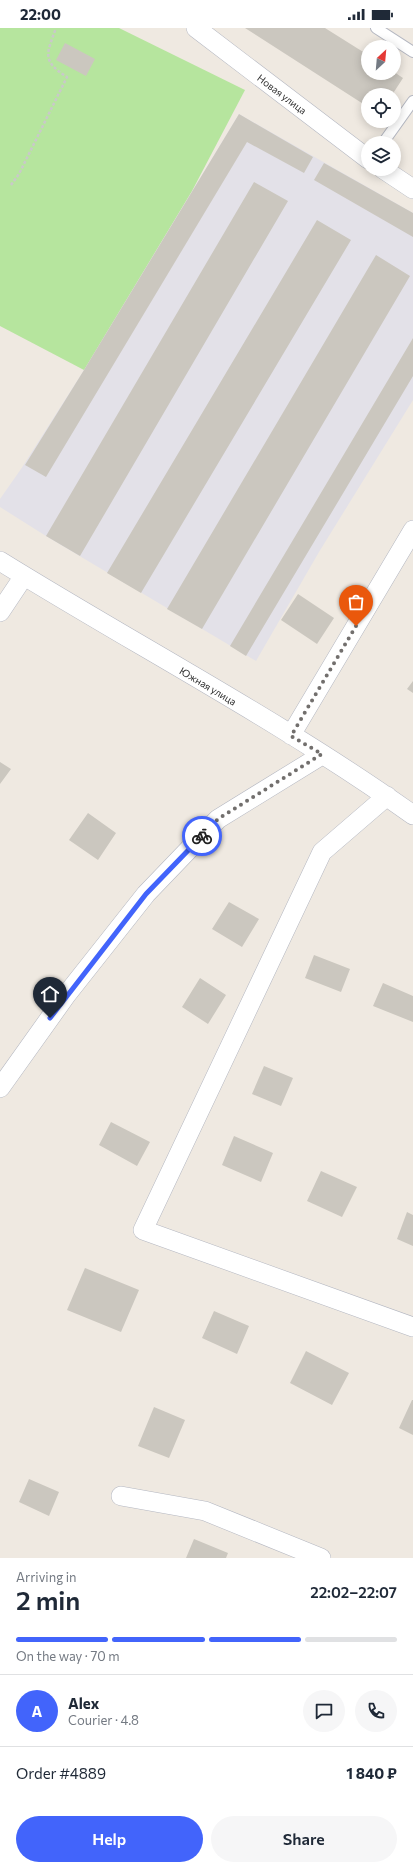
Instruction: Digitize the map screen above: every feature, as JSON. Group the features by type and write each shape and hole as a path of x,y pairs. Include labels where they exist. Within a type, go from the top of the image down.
{"street":[{"name":"Новая улица","path":"196,28 361,154"},
{"path":"394,176 413,189"},
{"path":"291,736 413,530"},
{"name":"Южная улица","path":"0,561 322,754 387,796 413,815"},
{"path":"0,612 24,576"},
{"path":"0,1088 67,994 152,888 218,819 322,754"},
{"path":"387,796 322,852 143,1230 413,1328"},
{"path":"121,1496 205,1511 321,1558"}],"lane":[{"path":"376,28 413,52"},
{"path":"388,136 413,101"}],"path":[{"path":"11,185 19,174 67,77 56,70 49,63 48,57 56,28"}],"shaded area":[{"path":"239,114 413,213 413,400 319,552 256,661 0,507 0,499 21,469 84,370"}],"green space":[{"path":"0,28 119,28 245,90 192,191 84,370 0,326"}],"building":[{"path":"245,28 325,28 361,51 361,80 401,80 401,77 403,78 397,88 361,88 361,103"},
{"path":"65,43 95,59 86,76 56,60"},
{"path":"239,114 313,157 304,173 247,142 46,477 25,465"},
{"path":"324,163 413,213 413,237 314,180"},
{"path":"254,182 288,201 80,556 46,536"},
{"path":"317,220 351,240 141,593 107,573"},
{"path":"376,255 410,276 202,629 167,609"},
{"path":"413,338 413,376 246,656 230,646"},
{"path":"298,594 334,618 317,644 281,620"},
{"path":"413,681 413,693 407,689"},
{"path":"0,762 11,769 0,784"},
{"path":"88,813 116,833 98,860 69,840"},
{"path":"229,902 259,919 242,947 212,929"},
{"path":"314,955 350,969 341,992 305,978"},
{"path":"200,978 226,995 208,1024 182,1007"},
{"path":"383,983 413,996 413,1022 373,1006"},
{"path":"264,1066 293,1078 281,1106 252,1094"},
{"path":"111,1122 150,1142 137,1166 99,1145"},
{"path":"234,1136 273,1153 261,1182 222,1165"},
{"path":"321,1171 357,1187 342,1217 307,1201"},
{"path":"407,1212 413,1215 413,1246 397,1239"},
{"path":"85,1268 139,1290 121,1332 67,1310"},
{"path":"214,1311 249,1326 237,1354 202,1338"},
{"path":"306,1351 349,1373 332,1405 290,1383"},
{"path":"413,1400 413,1435 399,1428"},
{"path":"154,1407 185,1420 169,1458 138,1446"},
{"path":"29,1479 59,1492 49,1516 19,1502"},
{"path":"194,1539 228,1553 226,1558 186,1558"}],"way so far":[{"path":"202,836 218,819 322,754 291,736 356,626"}],"route":[{"path":"50,1018 67,994 146,894 202,836"}]}
